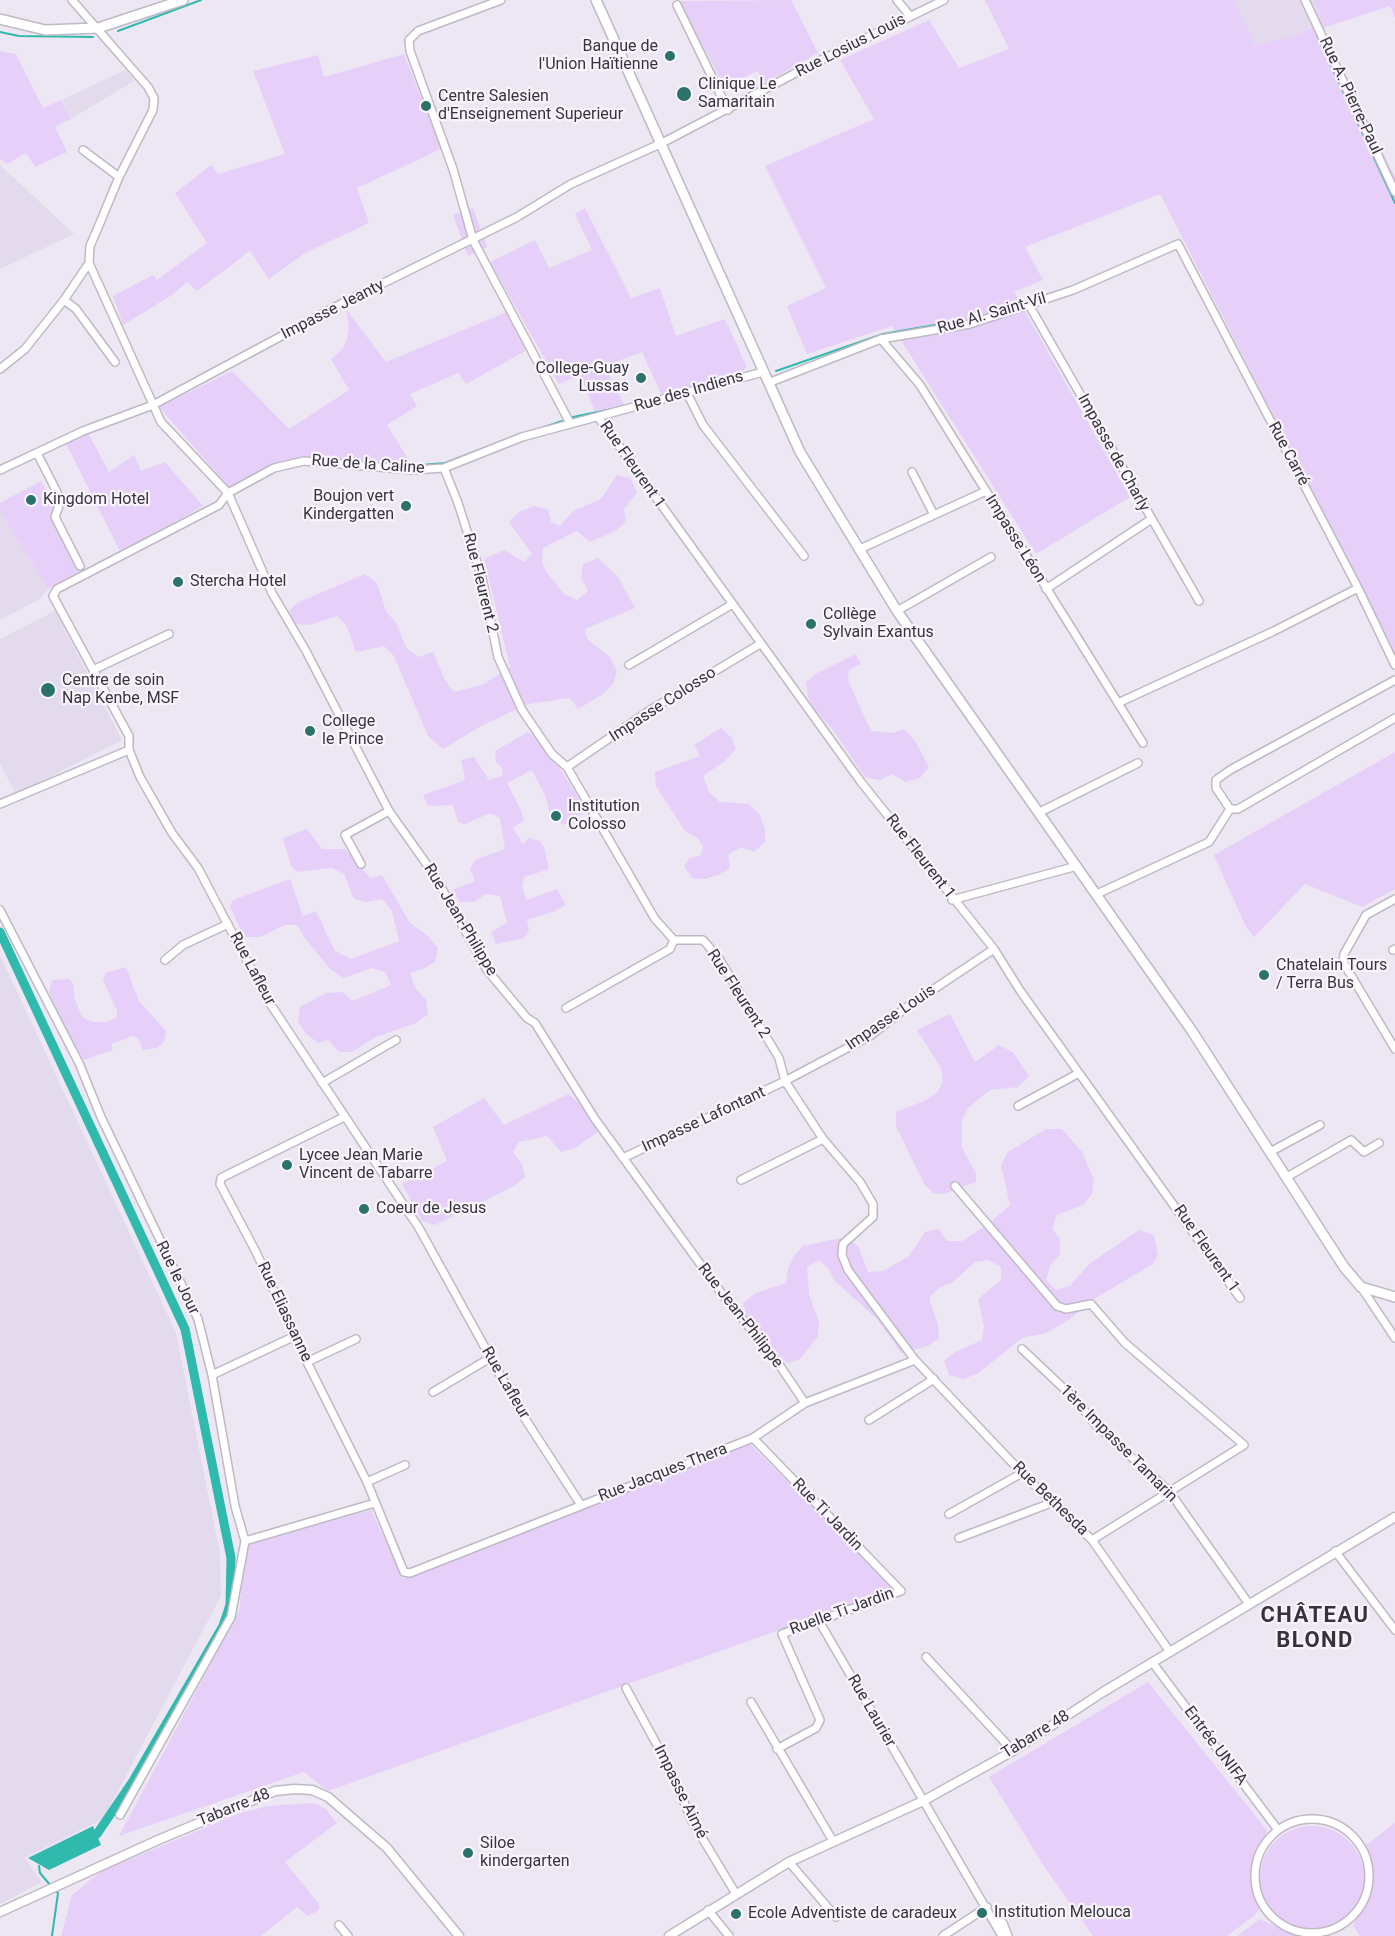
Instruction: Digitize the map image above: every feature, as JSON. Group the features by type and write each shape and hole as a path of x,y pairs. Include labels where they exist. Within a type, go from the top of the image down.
{"main road":[{"path":"0,20 45,30 98,28 183,0"},
{"path":"596,0 800,452 897,611 1192,1031 1344,1268 1361,1287 1395,1297"}],"street":[{"path":"0,369 25,349 64,300 89,263 90,246 119,177 149,122 154,98 148,87 72,0"},
{"path":"501,0 418,31 409,40 410,51 453,169 473,240 570,423"},
{"path":"897,0 910,16"},
{"name":"Rue Losius Louis","path":"662,143 944,0"},
{"name":"Rue A. Pierre-Paul","path":"1305,0 1395,192"},
{"path":"677,4 728,110"},
{"name":"Impasse Jeanty","path":"0,470 83,431 153,405 341,304 473,240 571,184 662,143"},
{"path":"83,150 119,177"},
{"name":"Rue Al. Saint-Vil","path":"768,383 881,339 970,324 1029,305 1073,290 1178,244"},
{"name":"Rue Carré","path":"1178,244 1358,588 1395,665"},
{"name":"Rue Jean-Philippe","path":"89,263 161,422 228,494 272,593 306,651 389,811 435,876 487,970 527,1018 535,1023 594,1119 722,1294 776,1360 805,1403"},
{"path":"64,300 76,309 115,362"},
{"name":"Impasse de Charly","path":"1029,305 1150,520 1199,601"},
{"name":"Impasse Léon","path":"881,339 920,385 1143,743"},
{"name":"Rue des Indiens","path":"444,468 522,437 763,372"},
{"path":"687,393 703,425 804,556"},
{"name":"Rue Fleurent 1","path":"598,417 731,605 861,782 952,900 994,949 1021,992 1240,1298"},
{"path":"37,453 61,500 55,517 80,566"},
{"name":"Rue de la Caline","path":"228,494 274,468 304,461 414,470 444,468"},
{"name":"Rue Fleurent 2","path":"444,468 458,503 482,578 498,657 522,710 552,754 567,767 655,919 674,940 703,940 718,957 779,1058 785,1081 822,1139 860,1182 873,1204 873,1218 843,1244 844,1263 915,1360"},
{"path":"912,472 933,513"},
{"path":"860,549 933,513 986,491"},
{"name":"Rue Lafleur","path":"228,494 219,505 57,589 53,596 129,736 129,750 157,808 198,868 267,999 419,1228 520,1411 581,1505"},
{"path":"1046,589 1150,520"},
{"path":"897,611 991,557"},
{"path":"1118,703 1274,631 1358,588"},
{"path":"629,665 731,605"},
{"path":"93,670 170,634"},
{"name":"Impasse Colosso","path":"567,767 652,709 760,644"},
{"path":"1230,810 1216,788 1216,780 1230,770 1395,680"},
{"path":"1230,810 1238,810 1395,718"},
{"path":"0,804 129,750"},
{"path":"1040,812 1138,763"},
{"path":"1097,894 1209,843 1230,810"},
{"path":"361,864 345,835 389,811"},
{"path":"952,900 1077,866"},
{"path":"1395,899 1366,915 1344,954 1343,962 1395,1049"},
{"name":"Rue le Jour","path":"0,910 79,1063 101,1117 198,1319 212,1375 235,1506 245,1541"},
{"path":"165,960 183,945 228,924"},
{"path":"566,1008 670,949 674,940"},
{"name":"Impasse Louis","path":"785,1081 870,1036 994,949"},
{"path":"322,1083 396,1040"},
{"path":"1018,1106 1079,1073"},
{"name":"Impasse Lafontant","path":"623,1158 785,1081"},
{"name":"Rue Eliassanne","path":"344,1117 220,1181 367,1482 404,1572"},
{"path":"1270,1152 1320,1125"},
{"path":"741,1180 822,1139"},
{"path":"1287,1177 1351,1140 1364,1152 1379,1143"},
{"path":"955,1186 1057,1306 1066,1309 1092,1304 1125,1343 1244,1445 1092,1540"},
{"path":"1361,1287 1395,1338"},
{"path":"212,1375 295,1336"},
{"path":"307,1362 356,1339"},
{"name":"1ère Impasse Tamarin","path":"1022,1349 1076,1400 1095,1424 1169,1491 1249,1604"},
{"path":"433,1392 490,1358"},
{"name":"Rue Bethesda","path":"915,1360 1051,1503 1092,1540 1170,1652"},
{"name":"Rue Jacques Thera","path":"404,1572 410,1573 753,1438 805,1403 915,1360"},
{"path":"869,1420 934,1379"},
{"name":"Rue Ti Jardin","path":"753,1438 901,1591"},
{"path":"367,1482 405,1465"},
{"path":"949,1514 1022,1473"},
{"path":"120,1815 231,1617 245,1541 375,1503"},
{"path":"958,1538 1051,1503"},
{"name":"Tabarre 48","path":"669,1936 789,1862 923,1801 1013,1751 1152,1662 1395,1517"},
{"path":"1335,1551 1395,1630"},
{"name":"Ruelle Ti Jardin","path":"777,1749 816,1728 820,1720 782,1634 901,1591"},
{"name":"Rue Laurier","path":"819,1621 994,1919"},
{"path":"926,1657 1013,1751"},
{"name":"Entrée UNIFA","path":"1152,1662 1278,1830"},
{"name":"Impasse Aimé","path":"626,1688 670,1769 692,1821 736,1894"},
{"path":"751,1701 777,1749 833,1841"},
{"name":"Tabarre 48","path":"0,1912 65,1880 275,1791 312,1790 328,1797 387,1848 459,1936"},
{"path":"1303,1820 1330,1821 1346,1830 1359,1843 1367,1859 1370,1877 1366,1895 1358,1911 1344,1923 1329,1930 1312,1933 1294,1930 1279,1923 1266,1911 1258,1895 1255,1877 1257,1859 1265,1843 1278,1830 1303,1820"},
{"path":"789,1862 836,1917"},
{"path":"943,1936 987,1907"},
{"path":"708,1910 729,1936"},
{"path":"994,1919 996,1929 1002,1936"},
{"path":"994,1919 1003,1923 1008,1936"},
{"path":"339,1925 348,1936"}],"shaded area":[{"path":"791,0 818,53 765,83 757,71 725,88 679,1"},
{"path":"985,0 1234,0 1256,45 1298,35 1318,24 1320,15 1313,0 1395,0 1395,18 1390,6 1323,28 1395,177 1395,654 1160,194 1025,247 1043,280 1014,292 1130,497 1036,554 892,326 807,354 787,306 826,288 765,166 874,119 840,60 929,20 959,68 1009,49"},
{"path":"1234,0 1313,0 1320,15 1318,24 1298,35 1256,45"},
{"path":"0,51 16,54 43,108 61,100 71,119 55,127 67,152 35,167 26,153 7,164 0,159"},
{"path":"404,54 441,149 357,188 369,223 305,253 269,279 250,251 197,291 187,282 172,295 123,325 113,296 153,275 157,280 207,243 175,193 211,165 218,174 285,154 253,71 318,55 324,77"},
{"path":"125,70 134,81 71,119 62,100"},
{"path":"0,165 74,234 0,269"},
{"path":"473,208 487,247 468,256 453,215"},
{"path":"585,208 631,298 660,288 676,336 725,319 747,367 662,396 642,352 605,366 624,405 595,411 580,375 559,384 490,262 535,240 549,268 592,250 575,214"},
{"path":"346,309 386,362 507,312 527,350 466,384 458,373 410,394 417,406 387,425 412,465 300,457 265,469 229,487 159,407 232,371 289,429 349,390 331,359 342,350 347,340 349,326"},
{"path":"88,433 109,472 134,455 141,471 165,462 203,506 121,553 65,442"},
{"path":"617,475 630,478 637,492 624,509 626,522 615,531 590,542 577,531 543,548 542,562 546,571 564,594 577,600 588,591 581,578 583,564 598,558 618,577 635,608 585,629 587,639 610,657 617,671 613,684 603,694 578,709 570,698 528,704 481,726 443,749 428,736 394,656 384,646 356,652 346,625 337,616 309,625 295,624 289,611 297,603 365,574 377,583 386,611 396,623 407,649 419,657 433,652 445,680 454,692 484,684 510,667 484,559 504,550 524,562 532,554 509,522 519,512 534,506 548,509 551,522 560,526 573,511 601,499"},
{"path":"41,481 86,568 48,589 0,511 0,503"},
{"path":"0,511 48,589 40,599 0,620"},
{"name":"Centre de soin Nap Kenbe, MSF","path":"55,611 122,740 16,794 0,764 0,639"},
{"path":"856,654 861,664 849,670 848,680 866,721 872,731 893,733 904,729 916,742 929,767 920,778 905,782 892,774 880,780 865,777 833,730 814,709 808,697 806,682 817,673"},
{"path":"721,728 732,738 736,749 725,761 703,776 709,792 720,802 749,804 759,814 765,828 765,842 754,852 741,847 728,855 730,868 718,875 705,879 692,878 684,866 690,858 701,855 703,847 698,839 685,831 656,786 655,772 700,756 694,745"},
{"path":"528,732 543,744 559,767 579,799 582,813 564,825 550,816 546,798 532,770 507,783 524,820 513,828 523,844 529,838 540,841 544,847 549,869 524,877 522,887 527,900 557,889 566,905 527,920 529,930 524,938 496,944 491,932 507,923 500,896 486,894 474,902 460,902 452,890 475,881 470,869 475,860 505,849 500,818 490,813 465,824 458,822 453,805 428,806 423,795 463,781 465,777 461,760 474,757 489,780 502,776 503,769 496,762 495,751"},
{"path":"1395,752 1395,889 1362,907 1305,884 1254,937 1245,925 1214,855"},
{"path":"307,829 322,849 345,849 370,878 382,875 410,923 428,936 438,948 435,962 410,973 415,987 426,1000 428,1014 416,1023 376,1037 352,1052 339,1052 328,1040 318,1043 305,1033 298,1021 300,1007 326,993 342,992 353,1001 391,985 385,972 371,968 344,978 331,970 297,925 285,925 260,937 244,937 230,907 233,900 290,879 303,916 316,911 335,951 351,959 399,941 392,911 382,899 367,902 354,899 344,874 332,868 297,872 291,866 283,838"},
{"path":"0,955 176,1333 220,1554 221,1596 103,1819 24,1858 42,1882 0,1904"},
{"path":"126,967 139,1001 166,1031 164,1042 157,1048 143,1050 138,1038 133,1036 111,1044 113,1050 84,1060 66,1034 49,992 52,980 69,979 73,984 75,1000 82,1017 92,1022 106,1022 117,1017 117,1011 103,980 106,973"},
{"path":"950,1014 975,1062 999,1045 1013,1052 1029,1076 1018,1087 990,1090 968,1108 962,1120 962,1148 976,1173 976,1182 947,1193 934,1194 924,1184 896,1126 896,1112 936,1094 943,1082 941,1068 917,1030"},
{"path":"569,1094 585,1109 598,1132 575,1148 561,1152 547,1136 519,1142 513,1152 522,1164 525,1177 514,1186 435,1225 422,1221 402,1184 447,1161 433,1127 484,1098 504,1125"},
{"path":"1046,1129 1062,1129 1082,1152 1094,1180 1092,1194 1083,1205 1057,1215 1052,1228 1060,1240 1060,1254 1050,1266 1046,1280 1056,1290 1070,1286 1089,1264 1139,1230 1154,1235 1158,1255 1153,1264 1094,1299 1070,1319 1046,1333 1022,1338 977,1374 963,1379 949,1375 944,1361 955,1352 982,1340 984,1326 978,1299 1001,1280 1001,1267 988,1260 975,1262 953,1282 939,1288 929,1298 938,1324 939,1338 928,1346 901,1353 877,1319 835,1281 829,1269 819,1260 807,1267 809,1294 819,1322 818,1336 800,1359 787,1363 748,1320 743,1303 756,1293 786,1283 793,1257 803,1246 846,1237 858,1246 868,1272 883,1271 909,1256 925,1232 939,1229 947,1241 962,1241 987,1225 1010,1205 1001,1165 1008,1152"},
{"path":"748,1442 894,1589 328,1791 304,1772 119,1836 239,1611 246,1545 371,1510 403,1579"},
{"path":"1148,1682 1266,1829 1266,1843 1255,1857 1253,1878 1260,1908 1255,1915 1227,1936 1093,1936 1044,1866 989,1777"},
{"path":"314,1803 326,1809 337,1823 285,1862 319,1904 319,1910 308,1916 297,1907 261,1936 61,1936 72,1895 100,1872 240,1813 268,1806"},
{"path":"1395,1823 1395,1936 1360,1936 1353,1926 1365,1900 1371,1874 1366,1845"},
{"path":"93,1826 101,1845 49,1870 28,1858"},
{"path":"1312,1826 1332,1830 1349,1841 1360,1858 1364,1878 1360,1898 1349,1915 1332,1926 1312,1930 1292,1926 1275,1915 1264,1898 1260,1878 1264,1858 1275,1841 1292,1830"},
{"path":"1260,1919 1292,1934 1306,1936 1237,1936"}],"waterway":[{"path":"118,31 201,0"},
{"path":"0,32 19,36 93,37"},
{"path":"1317,35 1395,203"},
{"path":"776,371 883,334 952,322"},
{"path":"730,378 759,369"},
{"path":"573,417 617,408"},
{"path":"533,431 562,421"},
{"path":"410,466 445,463 508,439"},
{"path":"0,932 185,1329 231,1558 230,1605 223,1626 133,1781 97,1834"},
{"path":"39,1866 40,1873 51,1886"},
{"path":"52,1936 58,1893 55,1890"}],"place":[{"name":"Banque de l'Union Haïtienne","path":"670,56"},
{"name":"Clinique Le Samaritain","path":"684,94"},
{"name":"Centre Salesien d'Enseignement Superieur","path":"426,106"},
{"name":"College-Guay Lussas","path":"641,378"},
{"name":"Kingdom Hotel","path":"31,500"},
{"name":"Boujon vert Kindergatten","path":"406,506"},
{"name":"Stercha Hotel","path":"178,582"},
{"name":"Collège Sylvain Exantus","path":"811,624"},
{"name":"Centre de soin Nap Kenbe, MSF","path":"48,690"},
{"name":"College le Prince","path":"310,731"},
{"name":"Institution Colosso","path":"556,816"},
{"name":"Chatelain Tours / Terra Bus","path":"1264,975"},
{"name":"Lycee Jean Marie Vincent de Tabarre","path":"287,1165"},
{"name":"Coeur de Jesus","path":"364,1209"},
{"name":"Siloe kindergarten","path":"468,1853"},
{"name":"Institution Melouca","path":"982,1913"},
{"name":"Ecole Adventiste de caradeux","path":"736,1914"}],"district":[{"name":"CHÂTEAU BLOND","path":"1315,1628"}]}
